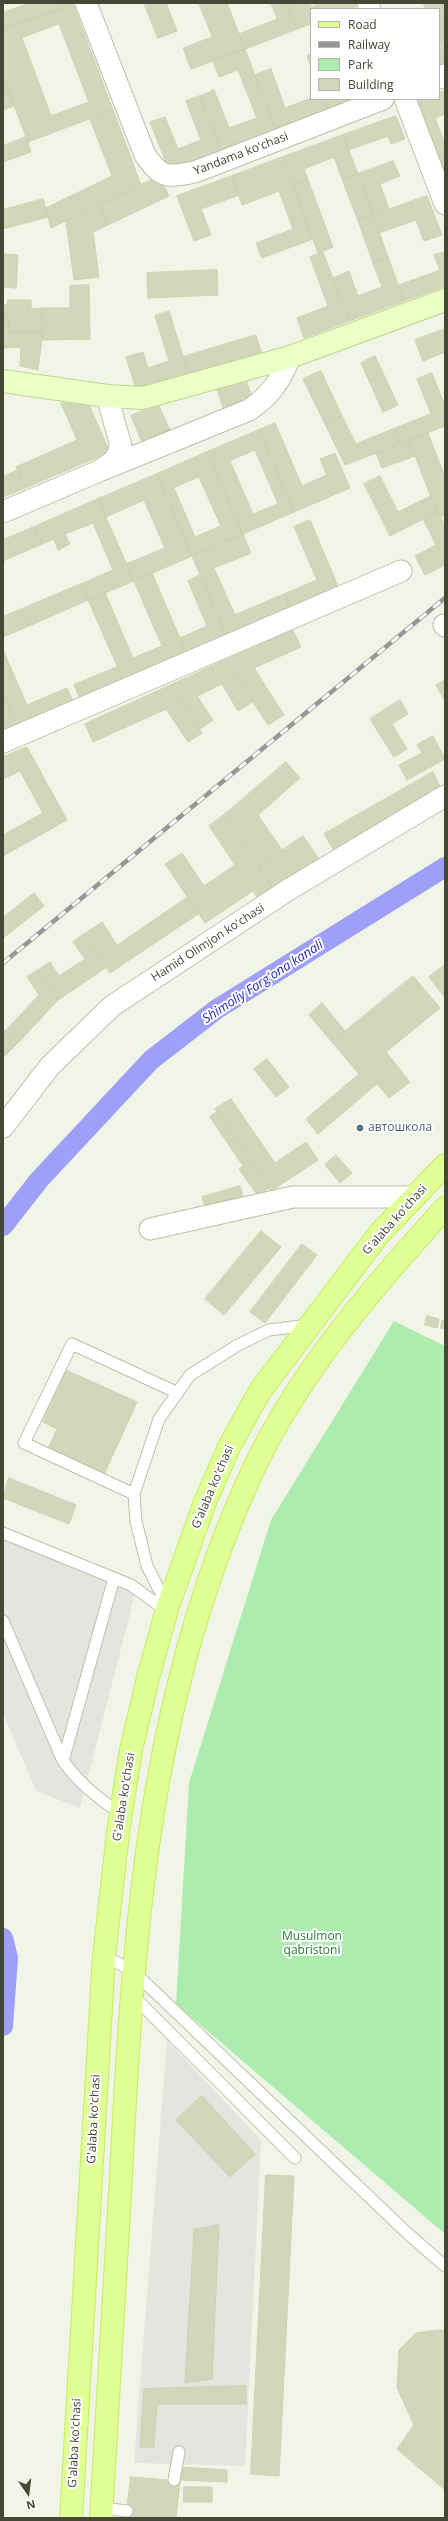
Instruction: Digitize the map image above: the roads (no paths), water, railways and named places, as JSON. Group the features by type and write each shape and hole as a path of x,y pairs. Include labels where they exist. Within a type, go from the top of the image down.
{"main road":[{"name":"G'alaba ko'chasi","path":"71,2518 104,1956 121,1814 131,1750 148,1678 168,1609 205,1502 230,1445 260,1391 379,1234 445,1165"},
{"path":"101,2513 109,2407 131,1995 146,1848 161,1756 197,1620 232,1521 255,1466 283,1414 337,1337 396,1262 445,1208"}],"street":[{"name":"Yandama koʻchasi","path":"86,3 145,155 156,171 172,176 195,172 380,100"},
{"path":"405,100 445,204"},
{"path":"3,381 107,396 143,398 290,357 445,300"},
{"path":"3,512 249,410 262,401 280,380 290,357"},
{"path":"99,471 115,460 121,446 107,396"},
{"path":"3,742 401,571"},
{"name":"Hamid Olimjon koʻchasi","path":"3,1127 50,1066 112,1006 288,890 445,796"},
{"path":"3,1101 33,1088"},
{"path":"150,1229 293,1197 415,1197"}],"lane":[{"path":"168,1609 148,1566 136,1521 134,1494 159,1419 190,1375 238,1345 269,1330 309,1325"},
{"path":"134,1494 24,1443 72,1344 178,1392"},
{"path":"3,1534 130,1585 168,1609"},
{"path":"64,1761 114,1578"},
{"path":"3,1621 64,1761 76,1778 97,1797 121,1814"},
{"path":"104,1956 133,1971 406,2232 445,2266"},
{"path":"131,1995 295,2158"},
{"path":"174,2480 179,2452"},
{"path":"101,2513 127,2511"}],"waterway":[{"name":"Shimoliy Fargʻona kanali","path":"3,1226 39,1180 151,1060 217,1009 445,867"},
{"name":"Shimoliy Fargʻona kanali","path":"3,1938 8,1958 3,2026"}],"railway":[{"path":"3,963 445,598"}],"place":[{"name":"автошкола","path":"360,1128"}],"park label":[{"name":"Musulmon qabristoni","path":"312,1944"}]}
